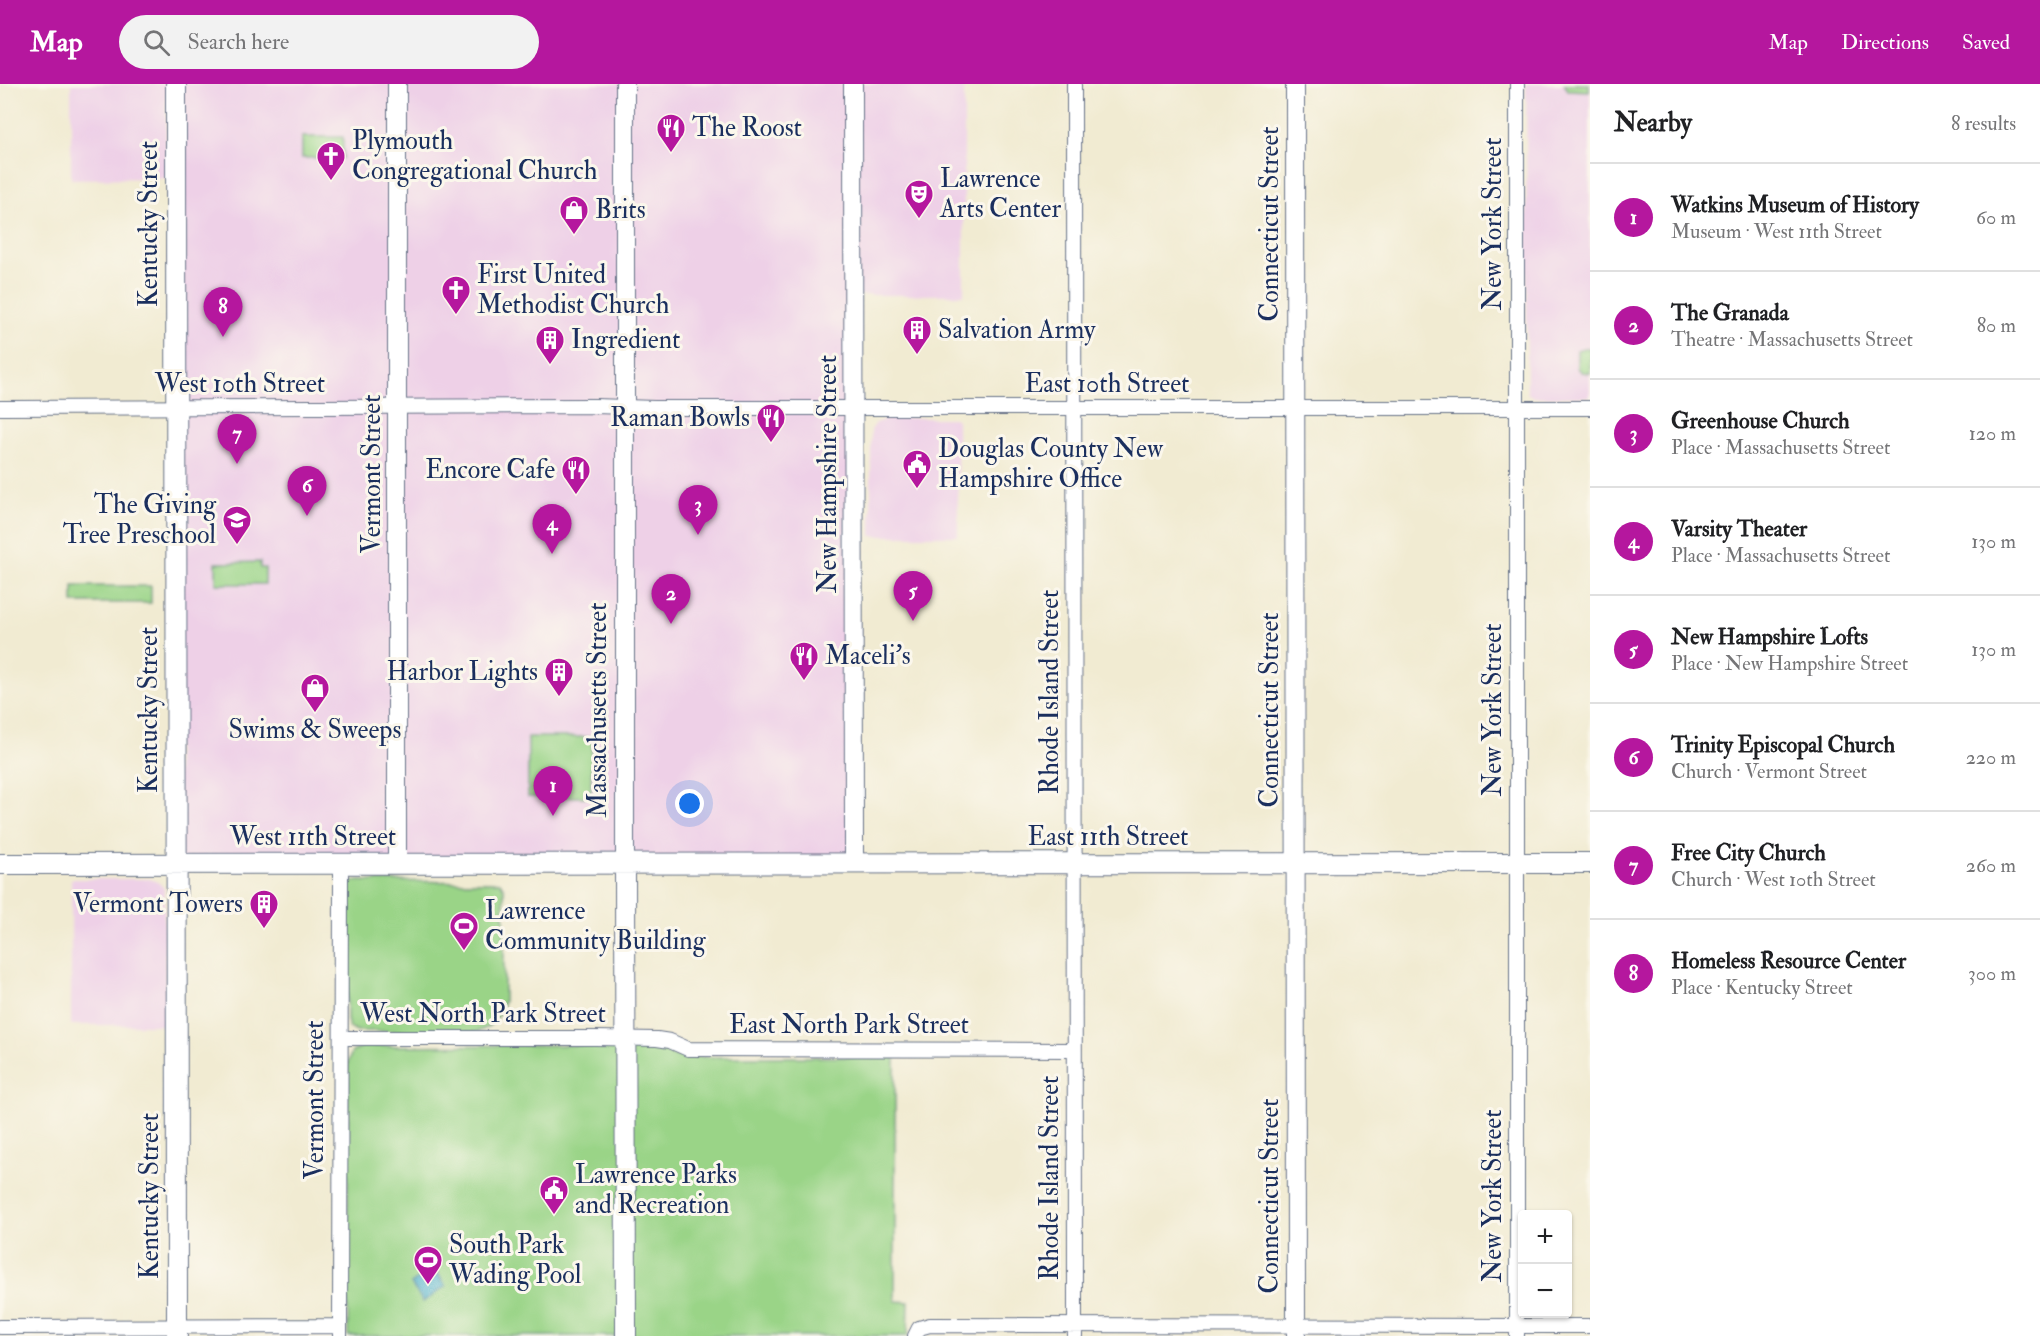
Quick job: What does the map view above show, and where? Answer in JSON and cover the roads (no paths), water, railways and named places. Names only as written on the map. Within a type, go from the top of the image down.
[{"type":"main road","name":"Kentucky Street","points":[[176,84],[177,1331]]},
{"type":"main road","name":"East 11th Street","points":[[626,864],[1590,863]]},
{"type":"main road","name":"West 11th Street","points":[[0,864],[626,864]]},
{"type":"main road","name":"Massachusetts Street","points":[[626,864],[626,1336]]},
{"type":"street","name":"Vermont Street","points":[[397,864],[398,84]]},
{"type":"street","name":"Massachusetts Street","points":[[625,84],[626,864]]},
{"type":"street","name":"New Hampshire Street","points":[[853,84],[854,864]]},
{"type":"street","name":"Rhode Island Street","points":[[1074,84],[1075,1331]]},
{"type":"street","name":"Connecticut Street","points":[[1295,84],[1296,1331]]},
{"type":"street","name":"New York Street","points":[[1517,84],[1517,1331]]},
{"type":"street","name":"West 10th Street","points":[[0,408],[625,407]]},
{"type":"street","name":"East 10th Street","points":[[625,407],[1590,408]]},
{"type":"street","name":"Vermont Street","points":[[340,1331],[341,864]]},
{"type":"street","name":"West North Park Street","points":[[341,1038],[626,1038]]},
{"type":"street","name":"East North Park Street","points":[[626,1038],[670,1041],[688,1049],[1074,1050]]},
{"type":"street","points":[[917,1332],[930,1325],[1075,1331],[1517,1331],[1590,1326]]},
{"type":"street","points":[[0,1327],[177,1331],[340,1331]]},
{"type":"water","name":"South Park Wading Pool","points":[[434,1268],[446,1286],[423,1302],[411,1284]]},
{"type":"place","name":"The Roost","points":[[671,154]]},
{"type":"place","name":"Plymouth Congregational Church","points":[[331,182]]},
{"type":"place","name":"Lawrence Arts Center","points":[[919,220]]},
{"type":"place","name":"Brits","points":[[574,236]]},
{"type":"place","name":"First United Methodist Church","points":[[456,316]]},
{"type":"place","name":"Homeless Resource Center","points":[[223,337]]},
{"type":"place","name":"Salvation Army","points":[[917,356]]},
{"type":"place","name":"Ingredient","points":[[550,366]]},
{"type":"place","name":"Raman Bowls","points":[[771,444]]},
{"type":"place","name":"Free City Church","points":[[237,464]]},
{"type":"place","name":"Douglas County New Hampshire Office","points":[[917,490]]},
{"type":"place","name":"Encore Cafe","points":[[576,496]]},
{"type":"place","name":"Trinity Episcopal Church","points":[[307,516]]},
{"type":"place","name":"Greenhouse Church","points":[[698,535]]},
{"type":"place","name":"The Giving Tree Preschool","points":[[237,546]]},
{"type":"place","name":"Varsity Theater","points":[[552,554]]},
{"type":"place","name":"New Hampshire Lofts","points":[[913,621]]},
{"type":"place","name":"The Granada","points":[[671,624]]},
{"type":"place","name":"Maceli's","points":[[804,682]]},
{"type":"place","name":"Harbor Lights","points":[[559,698]]},
{"type":"place","name":"Swims & Sweeps","points":[[315,714]]},
{"type":"place","name":"Watkins Museum of History","points":[[553,816]]},
{"type":"place","name":"Vermont Towers","points":[[264,930]]},
{"type":"place","name":"Lawrence Community Building","points":[[464,952]]},
{"type":"place","name":"Lawrence Parks and Recreation","points":[[554,1216]]},
{"type":"place","name":"South Park Wading Pool","points":[[428,1286]]}]
